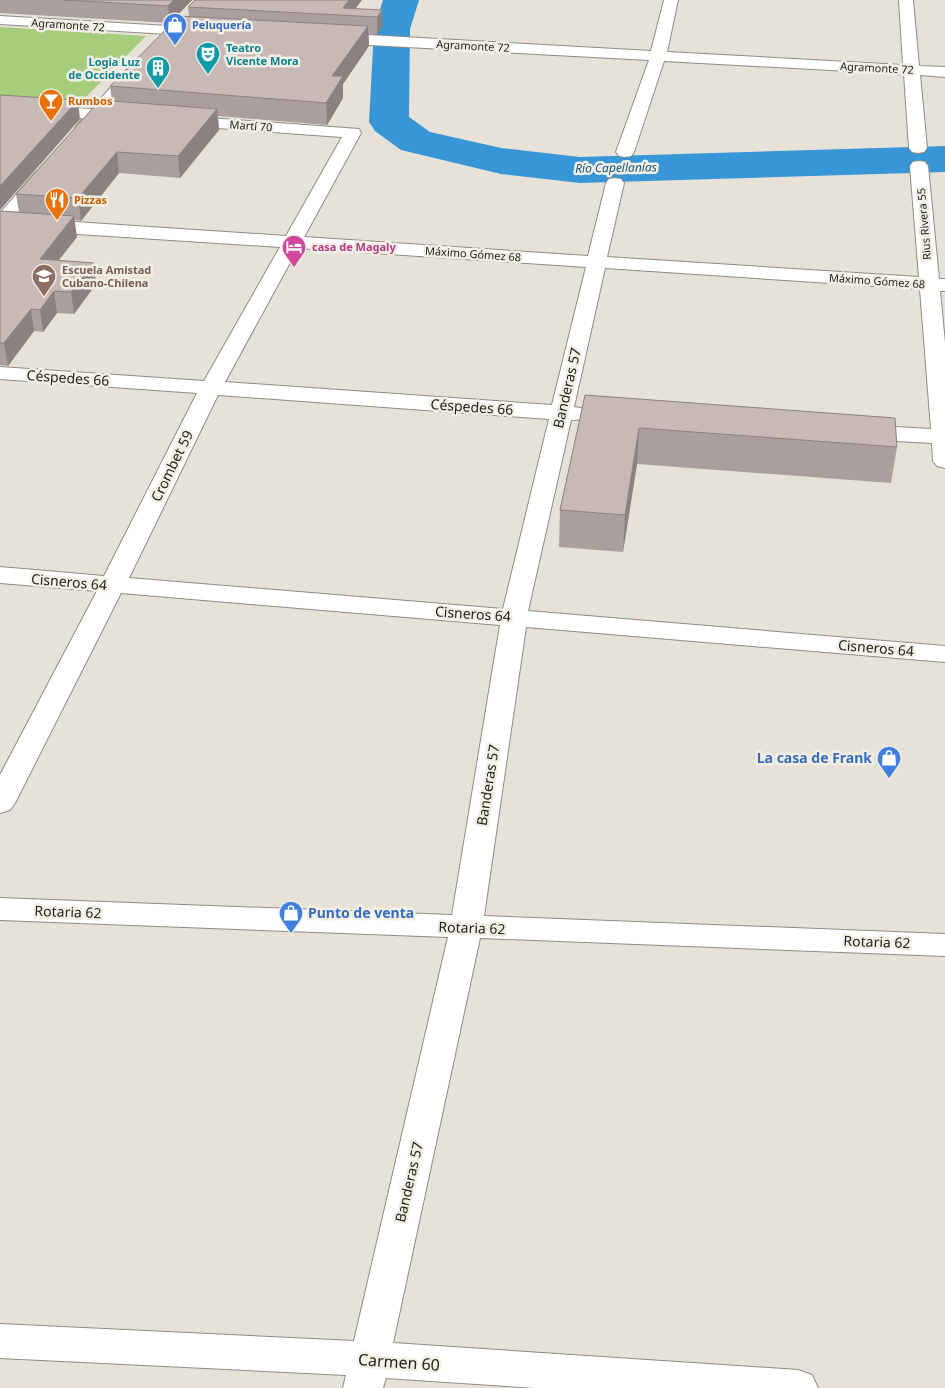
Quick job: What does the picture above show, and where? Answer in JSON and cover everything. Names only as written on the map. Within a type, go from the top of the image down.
[{"type":"street","points":[[625,152],[658,56],[671,0]]},
{"type":"street","name":"Rius Rivera 55","points":[[906,0],[919,157],[937,285],[945,461]]},
{"type":"street","points":[[165,35],[191,12]]},
{"type":"street","name":"Agramonte 72","points":[[0,20],[165,35],[217,33]]},
{"type":"street","name":"Agramonte 72","points":[[314,38],[945,72]]},
{"type":"street","points":[[70,144],[98,115],[146,59]]},
{"type":"street","points":[[0,106],[139,118]]},
{"type":"street","name":"Martí 70","points":[[168,120],[353,133]]},
{"type":"street","name":"Crombet 59","points":[[0,803],[112,586],[210,388],[353,133]]},
{"type":"street","points":[[0,224],[51,166]]},
{"type":"street","name":"Banderas 57","points":[[366,1374],[466,928],[514,617],[615,183]]},
{"type":"street","name":"Máximo Gómez 68","points":[[0,224],[937,285]]},
{"type":"street","name":"Céspedes 66","points":[[0,373],[601,416]]},
{"type":"street","points":[[835,430],[944,437]]},
{"type":"street","name":"Cisneros 64","points":[[0,575],[112,586],[514,617],[945,654]]},
{"type":"street","name":"Rotaria 62","points":[[0,909],[466,928],[945,944]]},
{"type":"street","name":"Carmen 60","points":[[0,1341],[366,1374],[798,1388]]},
{"type":"green space","points":[[0,27],[146,36],[77,106],[0,100]]},
{"type":"building","points":[[64,0],[174,0],[168,6]]},
{"type":"building","points":[[195,0],[349,0],[343,8],[382,10],[377,17],[188,7]]},
{"type":"building","points":[[179,16],[368,26],[332,76],[343,76],[326,103],[110,86]]},
{"type":"building","points":[[0,95],[78,100],[0,186]]},
{"type":"building","points":[[100,100],[217,109],[178,156],[117,152],[78,198],[16,194]]},
{"type":"building","points":[[0,211],[74,216],[40,259],[94,263],[71,292],[54,291],[40,310],[31,309],[4,343],[0,343]]},
{"type":"building","points":[[585,395],[895,418],[897,447],[639,428],[625,515],[560,510]]},
{"type":"waterway","name":"Río Capellanías","points":[[401,0],[392,29],[389,122],[416,141],[501,161],[580,170],[945,159]]},
{"type":"place","name":"Peluquería","points":[[175,46]]},
{"type":"place","name":"Teatro Vicente Mora","points":[[208,75]]},
{"type":"place","name":"Logia Luz de Occidente","points":[[158,89]]},
{"type":"place","name":"Rumbos","points":[[51,122]]},
{"type":"place","name":"Pizzas","points":[[57,221]]},
{"type":"place","name":"casa de Magaly","points":[[294,268]]},
{"type":"place","name":"Escuela Amistad Cubano-Chilena","points":[[44,297]]},
{"type":"place","name":"La casa de Frank","points":[[889,779]]},
{"type":"place","name":"Punto de venta","points":[[291,934]]}]
